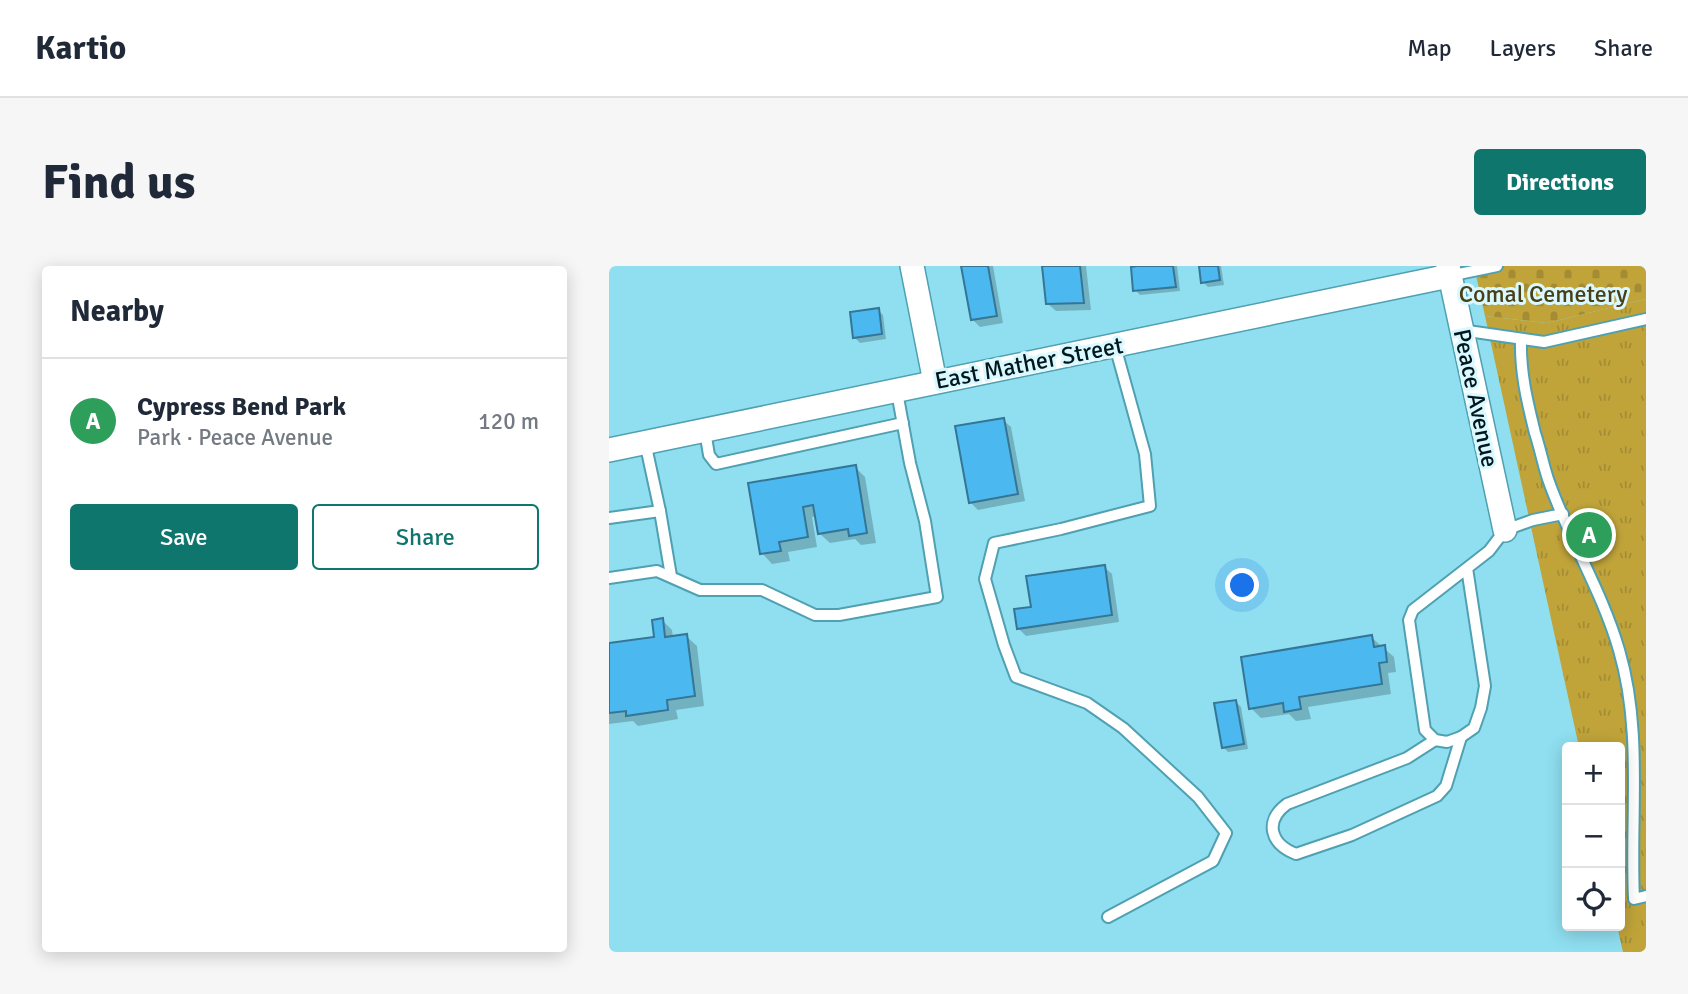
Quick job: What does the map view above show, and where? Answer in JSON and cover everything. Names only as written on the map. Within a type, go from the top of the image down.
[{"type":"street","points":[[912,266],[935,382]]},
{"type":"street","name":"East Mather Street","points":[[609,450],[1115,346],[1448,271]]},
{"type":"street","name":"Peace Avenue","points":[[1448,271],[1505,530]]},
{"type":"lane","points":[[1448,271],[1497,266]]},
{"type":"lane","points":[[1461,331],[1544,342],[1646,319]]},
{"type":"lane","points":[[1521,339],[1524,394],[1549,479],[1600,596],[1619,650],[1629,690],[1635,757],[1632,848],[1634,899],[1646,896]]},
{"type":"lane","points":[[1108,917],[1213,861],[1226,833],[1198,797],[1123,728],[1087,703],[1016,677],[985,579],[994,542],[1061,529],[1150,506],[1145,454],[1115,346]]},
{"type":"lane","points":[[609,578],[657,571],[700,590],[762,590],[815,615],[839,615],[937,597],[925,521],[897,392]]},
{"type":"lane","points":[[705,430],[709,454],[716,464],[903,423]]},
{"type":"lane","points":[[645,442],[671,576]]},
{"type":"lane","points":[[609,518],[660,511]]},
{"type":"lane","points":[[1467,568],[1485,686],[1474,728],[1447,742],[1434,740],[1425,730],[1416,684],[1409,620],[1413,610],[1467,568],[1489,551],[1505,530],[1533,520],[1563,514]]},
{"type":"lane","points":[[1434,740],[1407,758],[1287,804],[1276,813],[1272,823],[1277,840],[1284,849],[1296,854],[1352,835],[1437,796],[1446,786],[1461,737]]},
{"type":"green space","name":"Comal Cemetery","points":[[1474,266],[1646,266],[1646,299],[1547,323],[1485,316]]},
{"type":"green space","points":[[1646,299],[1646,952],[1623,952],[1618,931],[1625,931],[1625,742],[1578,742],[1485,316],[1547,323]]},
{"type":"building","points":[[961,266],[988,266],[997,316],[971,320]]},
{"type":"building","points":[[1042,266],[1080,266],[1084,303],[1046,304]]},
{"type":"building","points":[[1173,266],[1176,287],[1133,291],[1131,267]]},
{"type":"building","points":[[1199,266],[1218,266],[1220,280],[1201,283]]},
{"type":"building","points":[[879,308],[882,334],[853,338],[850,312]]},
{"type":"building","points":[[1004,418],[1018,494],[969,503],[955,426]]},
{"type":"building","points":[[856,465],[867,533],[849,536],[848,529],[818,534],[813,505],[803,507],[808,537],[779,542],[781,551],[760,554],[748,483]]},
{"type":"building","points":[[1105,565],[1112,615],[1017,629],[1014,609],[1031,607],[1026,576]]},
{"type":"building","points":[[663,618],[665,637],[687,634],[695,696],[667,700],[668,710],[626,716],[626,711],[609,713],[609,643],[654,637],[652,620]]},
{"type":"building","points":[[1372,635],[1374,647],[1385,645],[1387,662],[1379,663],[1382,684],[1299,697],[1301,709],[1284,712],[1283,703],[1249,709],[1241,657]]},
{"type":"building","points":[[1236,700],[1244,744],[1222,748],[1214,703]]},
{"type":"place","name":"Cypress Bend Park","points":[[1589,535]]}]
